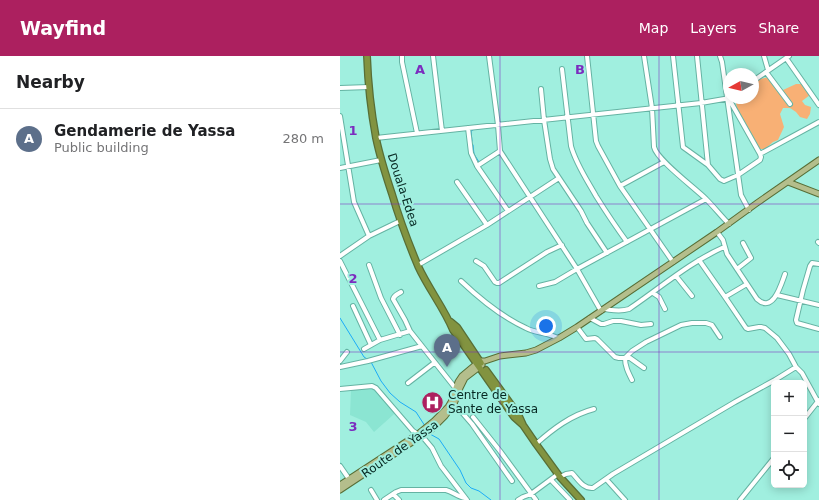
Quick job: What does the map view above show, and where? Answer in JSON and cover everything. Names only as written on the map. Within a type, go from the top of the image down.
[{"type":"highway","name":"Douala-Edea","points":[[367,56],[368,87],[381,160],[400,221],[418,265],[449,320],[457,328],[481,364],[518,414],[523,425],[559,476],[581,500]]},
{"type":"main road","points":[[481,364],[500,356],[526,353],[536,350],[559,338],[718,232],[819,160]]},
{"type":"main road","points":[[788,182],[819,194]]},
{"type":"main road","name":"Route de Yassa","points":[[453,403],[458,382],[462,376],[481,364]]},
{"type":"main road","name":"Route de Yassa","points":[[340,490],[360,474],[420,435],[432,429],[445,416],[465,378],[481,364]]},
{"type":"main road","name":"Route de Yassa","points":[[340,485],[360,474]]},
{"type":"street","points":[[402,56],[417,134]]},
{"type":"street","points":[[433,56],[442,131]]},
{"type":"street","points":[[489,56],[500,151],[562,245],[602,310],[624,311],[629,309],[698,260],[724,247]]},
{"type":"street","points":[[587,56],[596,141],[598,146],[620,186],[673,262]]},
{"type":"street","points":[[644,56],[652,108],[655,150],[664,162],[706,199],[729,224]]},
{"type":"street","points":[[674,56],[683,147],[708,165],[724,181],[738,175],[760,160],[761,157],[731,104]]},
{"type":"street","points":[[697,56],[708,165]]},
{"type":"street","points":[[720,56],[723,68]]},
{"type":"street","points":[[764,56],[767,71],[790,104]]},
{"type":"street","points":[[759,77],[788,57],[819,105]]},
{"type":"street","points":[[562,69],[573,154],[589,184],[627,242]]},
{"type":"street","points":[[340,88],[368,87]]},
{"type":"street","points":[[541,89],[544,120],[553,169],[607,253]]},
{"type":"street","points":[[376,138],[723,100]]},
{"type":"street","points":[[729,104],[741,195],[749,210]]},
{"type":"street","points":[[340,116],[354,202],[369,236]]},
{"type":"street","points":[[760,154],[819,122]]},
{"type":"street","points":[[468,128],[471,153],[477,166],[508,211]]},
{"type":"street","points":[[477,166],[500,151]]},
{"type":"street","points":[[340,168],[381,160]]},
{"type":"street","points":[[620,186],[664,162]]},
{"type":"street","points":[[418,265],[487,225],[559,178]]},
{"type":"street","points":[[457,182],[487,225]]},
{"type":"street","points":[[539,286],[555,282],[706,199]]},
{"type":"street","points":[[340,256],[369,236],[400,221]]},
{"type":"street","points":[[718,232],[723,240],[727,254],[736,269],[761,303],[766,304],[777,295],[785,274]]},
{"type":"street","points":[[736,269],[751,258],[743,243]]},
{"type":"street","points":[[476,261],[484,266],[496,282],[499,283],[547,252],[562,245]]},
{"type":"street","points":[[698,260],[746,328],[764,328],[785,348],[819,402],[807,416]]},
{"type":"street","points":[[340,261],[380,340]]},
{"type":"street","points":[[819,264],[810,264],[796,320],[797,323],[819,329]]},
{"type":"street","points":[[369,265],[381,298],[400,335]]},
{"type":"street","points":[[676,276],[692,296]]},
{"type":"street","points":[[461,281],[495,310],[524,327],[559,338]]},
{"type":"street","points":[[725,297],[747,284]]},
{"type":"street","points":[[401,292],[395,295],[393,299],[410,331],[434,363],[456,388]]},
{"type":"street","points":[[653,293],[659,297],[665,309]]},
{"type":"street","points":[[777,295],[819,305]]},
{"type":"street","points":[[353,306],[370,345]]},
{"type":"street","points":[[590,318],[601,324],[613,321],[641,325],[651,324]]},
{"type":"street","points":[[632,380],[625,364],[625,358],[632,351],[646,342],[681,325],[692,323],[706,323],[712,325],[720,337]]},
{"type":"street","points":[[577,327],[586,339],[598,339],[619,358],[633,359],[644,368]]},
{"type":"street","points":[[364,348],[380,340],[410,331]]},
{"type":"street","points":[[340,367],[422,346]]},
{"type":"street","points":[[340,361],[347,352]]},
{"type":"street","points":[[408,383],[434,363]]},
{"type":"street","points":[[519,500],[531,494],[551,480],[559,476],[572,473],[584,486],[593,488],[796,367]]},
{"type":"street","points":[[340,389],[375,387],[413,431],[420,435],[432,448],[441,466],[466,499]]},
{"type":"street","points":[[453,403],[472,424],[512,481]]},
{"type":"street","points":[[536,444],[552,430],[583,412],[594,409]]},
{"type":"street","points":[[473,417],[536,500]]},
{"type":"street","points":[[740,500],[771,462]]},
{"type":"street","points":[[340,466],[349,479]]},
{"type":"street","points":[[606,479],[625,500]]},
{"type":"street","points":[[551,480],[570,500]]},
{"type":"street","points":[[371,490],[377,500]]},
{"type":"street","points":[[384,500],[401,490],[446,490],[466,499]]},
{"type":"street","points":[[393,494],[399,500]]},
{"type":"shaded area","points":[[768,77],[777,87],[783,90],[796,84],[802,84],[810,95],[802,101],[805,105],[811,107],[810,114],[807,119],[800,117],[790,108],[783,108],[780,114],[784,127],[778,140],[773,142],[765,149],[760,149],[754,143],[738,113],[736,104],[759,104],[759,79]]},
{"type":"shaded area","points":[[373,387],[395,413],[374,432],[366,422],[350,415],[351,390]]},
{"type":"waterway","points":[[472,141],[471,131],[473,130]]},
{"type":"waterway","points":[[473,145],[474,154],[479,162]]},
{"type":"waterway","points":[[340,318],[364,357],[367,359]]},
{"type":"waterway","points":[[371,362],[381,381],[390,393],[400,402],[416,412],[425,426]]},
{"type":"waterway","points":[[430,434],[439,439],[460,470],[466,483],[471,488],[479,491],[491,500]]},
{"type":"place","name":"Gendamerie de Yassa","points":[[447,367]]},
{"type":"place","name":"Centre de Sante de Yassa","points":[[433,402]]}]
